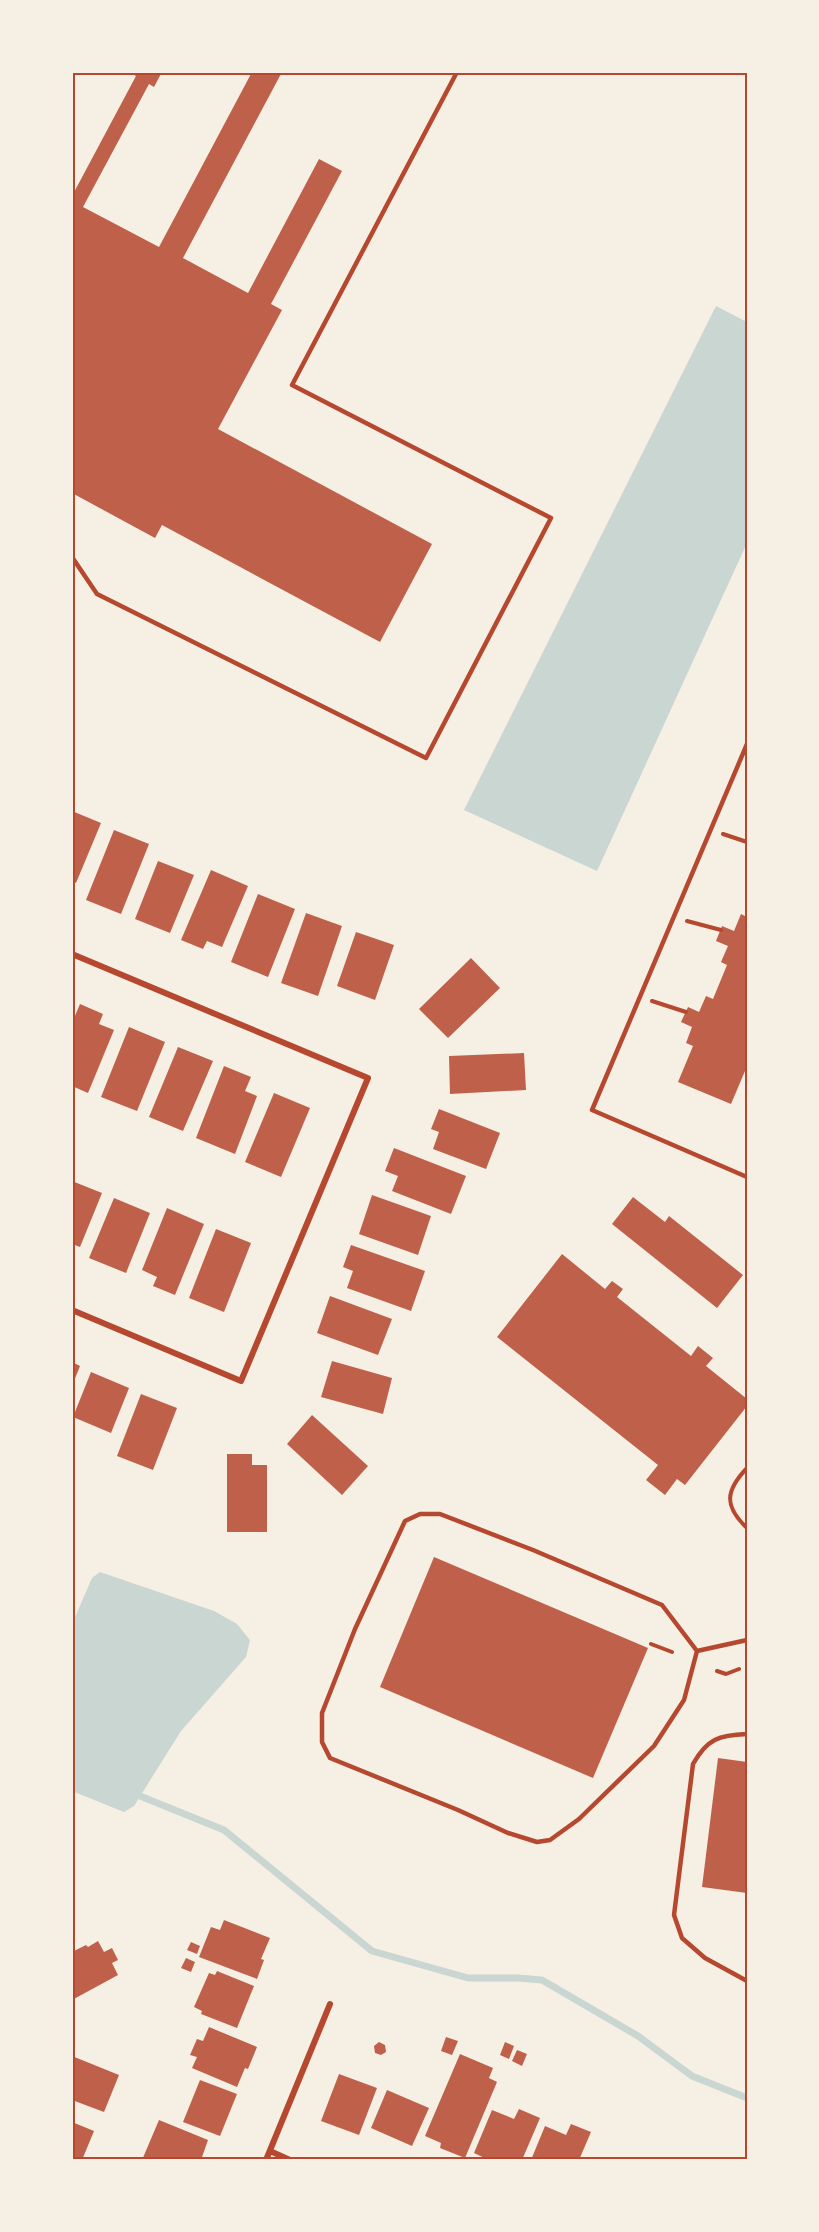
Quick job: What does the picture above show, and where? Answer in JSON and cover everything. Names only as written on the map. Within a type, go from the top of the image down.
[{"type":"street","points":[[72,954],[368,1078],[241,1381],[72,1310]]},
{"type":"street","points":[[266,2160],[330,2004]]},
{"type":"street","points":[[270,2151],[290,2160]]},
{"type":"lane","points":[[72,557],[98,594],[426,758],[551,518],[292,385],[457,72]]},
{"type":"lane","points":[[747,744],[592,1110],[747,1177]]},
{"type":"lane","points":[[420,1514],[440,1514],[662,1605],[697,1651],[684,1700],[654,1746],[579,1819],[550,1840],[537,1842],[508,1833],[330,1758],[322,1742],[322,1713],[355,1629],[405,1521],[420,1514]]},
{"type":"lane","points":[[697,1651],[747,1640]]},
{"type":"lane","points":[[747,1734],[721,1736],[702,1748],[693,1764],[674,1915],[682,1938],[697,1952],[747,1981]]},
{"type":"path","points":[[711,829],[747,842]]},
{"type":"path","points":[[674,917],[721,930]]},
{"type":"path","points":[[640,997],[686,1012]]},
{"type":"path","points":[[747,1468],[737,1479],[729,1500],[731,1509],[747,1528]]},
{"type":"path","points":[[651,1644],[672,1652]]},
{"type":"path","points":[[717,1671],[726,1674],[739,1669]]},
{"type":"shaded area","points":[[716,306],[747,322],[747,543],[597,871],[464,810]]},
{"type":"shaded area","points":[[100,1572],[214,1611],[237,1624],[250,1640],[246,1657],[181,1731],[134,1806],[124,1812],[72,1791],[72,1624],[92,1578]]},
{"type":"building","points":[[129,72],[162,72],[154,87],[149,84],[83,207],[159,247],[252,72],[282,72],[183,258],[248,293],[319,159],[342,171],[271,304],[282,310],[218,429],[432,544],[380,642],[162,525],[155,538],[72,493],[72,196],[136,76]]},
{"type":"building","points":[[72,811],[101,823],[76,883],[72,881]]},
{"type":"building","points":[[114,830],[149,844],[121,914],[86,900]]},
{"type":"building","points":[[158,861],[194,875],[170,933],[135,919]]},
{"type":"building","points":[[211,870],[248,886],[222,947],[207,941],[203,949],[181,940]]},
{"type":"building","points":[[258,894],[295,909],[268,977],[231,962]]},
{"type":"building","points":[[306,913],[342,926],[318,996],[281,983]]},
{"type":"building","points":[[741,914],[747,917],[747,1072],[745,1071],[731,1104],[678,1082],[693,1046],[686,1043],[692,1027],[681,1022],[688,1007],[699,1012],[706,996],[713,999],[727,965],[721,962],[728,946],[716,941],[722,926],[734,931]]},
{"type":"building","points":[[356,932],[394,945],[375,1000],[337,986]]},
{"type":"building","points":[[471,958],[500,988],[448,1038],[419,1009]]},
{"type":"building","points":[[80,1004],[103,1014],[99,1024],[114,1030],[88,1093],[72,1086],[72,1023]]},
{"type":"building","points":[[129,1027],[165,1042],[137,1111],[101,1097]]},
{"type":"building","points":[[178,1047],[213,1061],[183,1131],[149,1117]]},
{"type":"building","points":[[524,1053],[526,1090],[450,1094],[449,1056]]},
{"type":"building","points":[[224,1066],[251,1077],[245,1091],[257,1096],[235,1154],[196,1138]]},
{"type":"building","points":[[274,1093],[310,1108],[281,1177],[245,1162]]},
{"type":"building","points":[[439,1109],[500,1133],[486,1169],[433,1149],[439,1132],[431,1129]]},
{"type":"building","points":[[394,1148],[466,1176],[451,1214],[392,1191],[398,1176],[385,1171]]},
{"type":"building","points":[[72,1181],[102,1193],[80,1247],[72,1244]]},
{"type":"building","points":[[372,1195],[431,1216],[418,1255],[359,1234]]},
{"type":"building","points":[[633,1197],[665,1222],[669,1216],[743,1275],[717,1308],[612,1224]]},
{"type":"building","points":[[114,1198],[150,1213],[126,1273],[89,1258]]},
{"type":"building","points":[[167,1208],[204,1224],[175,1295],[153,1286],[157,1277],[142,1270]]},
{"type":"building","points":[[216,1229],[251,1243],[224,1312],[189,1298]]},
{"type":"building","points":[[351,1245],[425,1271],[411,1311],[347,1288],[353,1271],[343,1267]]},
{"type":"building","points":[[562,1254],[605,1289],[612,1281],[623,1289],[617,1297],[691,1356],[698,1346],[713,1358],[706,1366],[747,1399],[747,1406],[685,1485],[677,1479],[665,1495],[646,1480],[658,1465],[497,1337]]},
{"type":"building","points":[[330,1296],[392,1319],[378,1355],[317,1333]]},
{"type":"building","points":[[332,1361],[392,1378],[383,1414],[321,1397]]},
{"type":"building","points":[[72,1362],[80,1366],[72,1386]]},
{"type":"building","points":[[91,1372],[129,1388],[111,1433],[73,1417]]},
{"type":"building","points":[[141,1394],[177,1408],[153,1470],[117,1456]]},
{"type":"building","points":[[312,1415],[368,1466],[342,1495],[287,1444]]},
{"type":"building","points":[[227,1454],[252,1454],[252,1465],[267,1465],[267,1532],[227,1532]]},
{"type":"building","points":[[434,1557],[648,1648],[593,1778],[380,1687]]},
{"type":"building","points":[[718,1758],[747,1762],[747,1893],[702,1887]]},
{"type":"building","points":[[224,1920],[270,1938],[261,1959],[264,1960],[257,1979],[199,1957],[211,1927],[220,1930]]},
{"type":"building","points":[[98,1941],[104,1952],[112,1948],[118,1960],[112,1963],[118,1975],[72,2000],[72,1952]]},
{"type":"building","points":[[191,1942],[200,1946],[197,1954],[187,1950]]},
{"type":"building","points":[[186,1958],[195,1962],[191,1972],[181,1968]]},
{"type":"building","points":[[217,1971],[254,1986],[237,2028],[201,2014],[202,2011],[194,2007],[209,1973],[215,1975]]},
{"type":"building","points":[[209,2027],[257,2047],[237,2087],[192,2068],[197,2057],[190,2055],[197,2039],[203,2041]]},
{"type":"building","points":[[446,2037],[458,2041],[452,2055],[441,2051]]},
{"type":"building","points":[[379,2042],[385,2045],[386,2052],[381,2055],[375,2053],[374,2046]]},
{"type":"building","points":[[505,2042],[514,2046],[509,2059],[500,2055]]},
{"type":"building","points":[[517,2050],[527,2054],[522,2066],[512,2061]]},
{"type":"building","points":[[460,2054],[493,2068],[489,2078],[497,2082],[465,2158],[440,2148],[441,2143],[425,2136]]},
{"type":"building","points":[[72,2056],[119,2075],[104,2112],[72,2100]]},
{"type":"building","points":[[339,2074],[377,2088],[359,2135],[321,2121]]},
{"type":"building","points":[[200,2080],[237,2094],[220,2136],[183,2122]]},
{"type":"building","points":[[387,2090],[429,2108],[412,2146],[371,2128]]},
{"type":"building","points":[[519,2109],[540,2118],[522,2160],[489,2160],[474,2153],[492,2110],[514,2119]]},
{"type":"building","points":[[159,2120],[208,2140],[201,2160],[142,2160]]},
{"type":"building","points":[[72,2122],[94,2131],[82,2160],[72,2160]]},
{"type":"building","points":[[571,2124],[591,2132],[579,2160],[531,2160],[545,2126],[566,2135]]},
{"type":"waterway","points":[[140,1796],[224,1830],[372,1951],[468,1978],[542,1980],[638,2036],[692,2076],[747,2098]]}]
